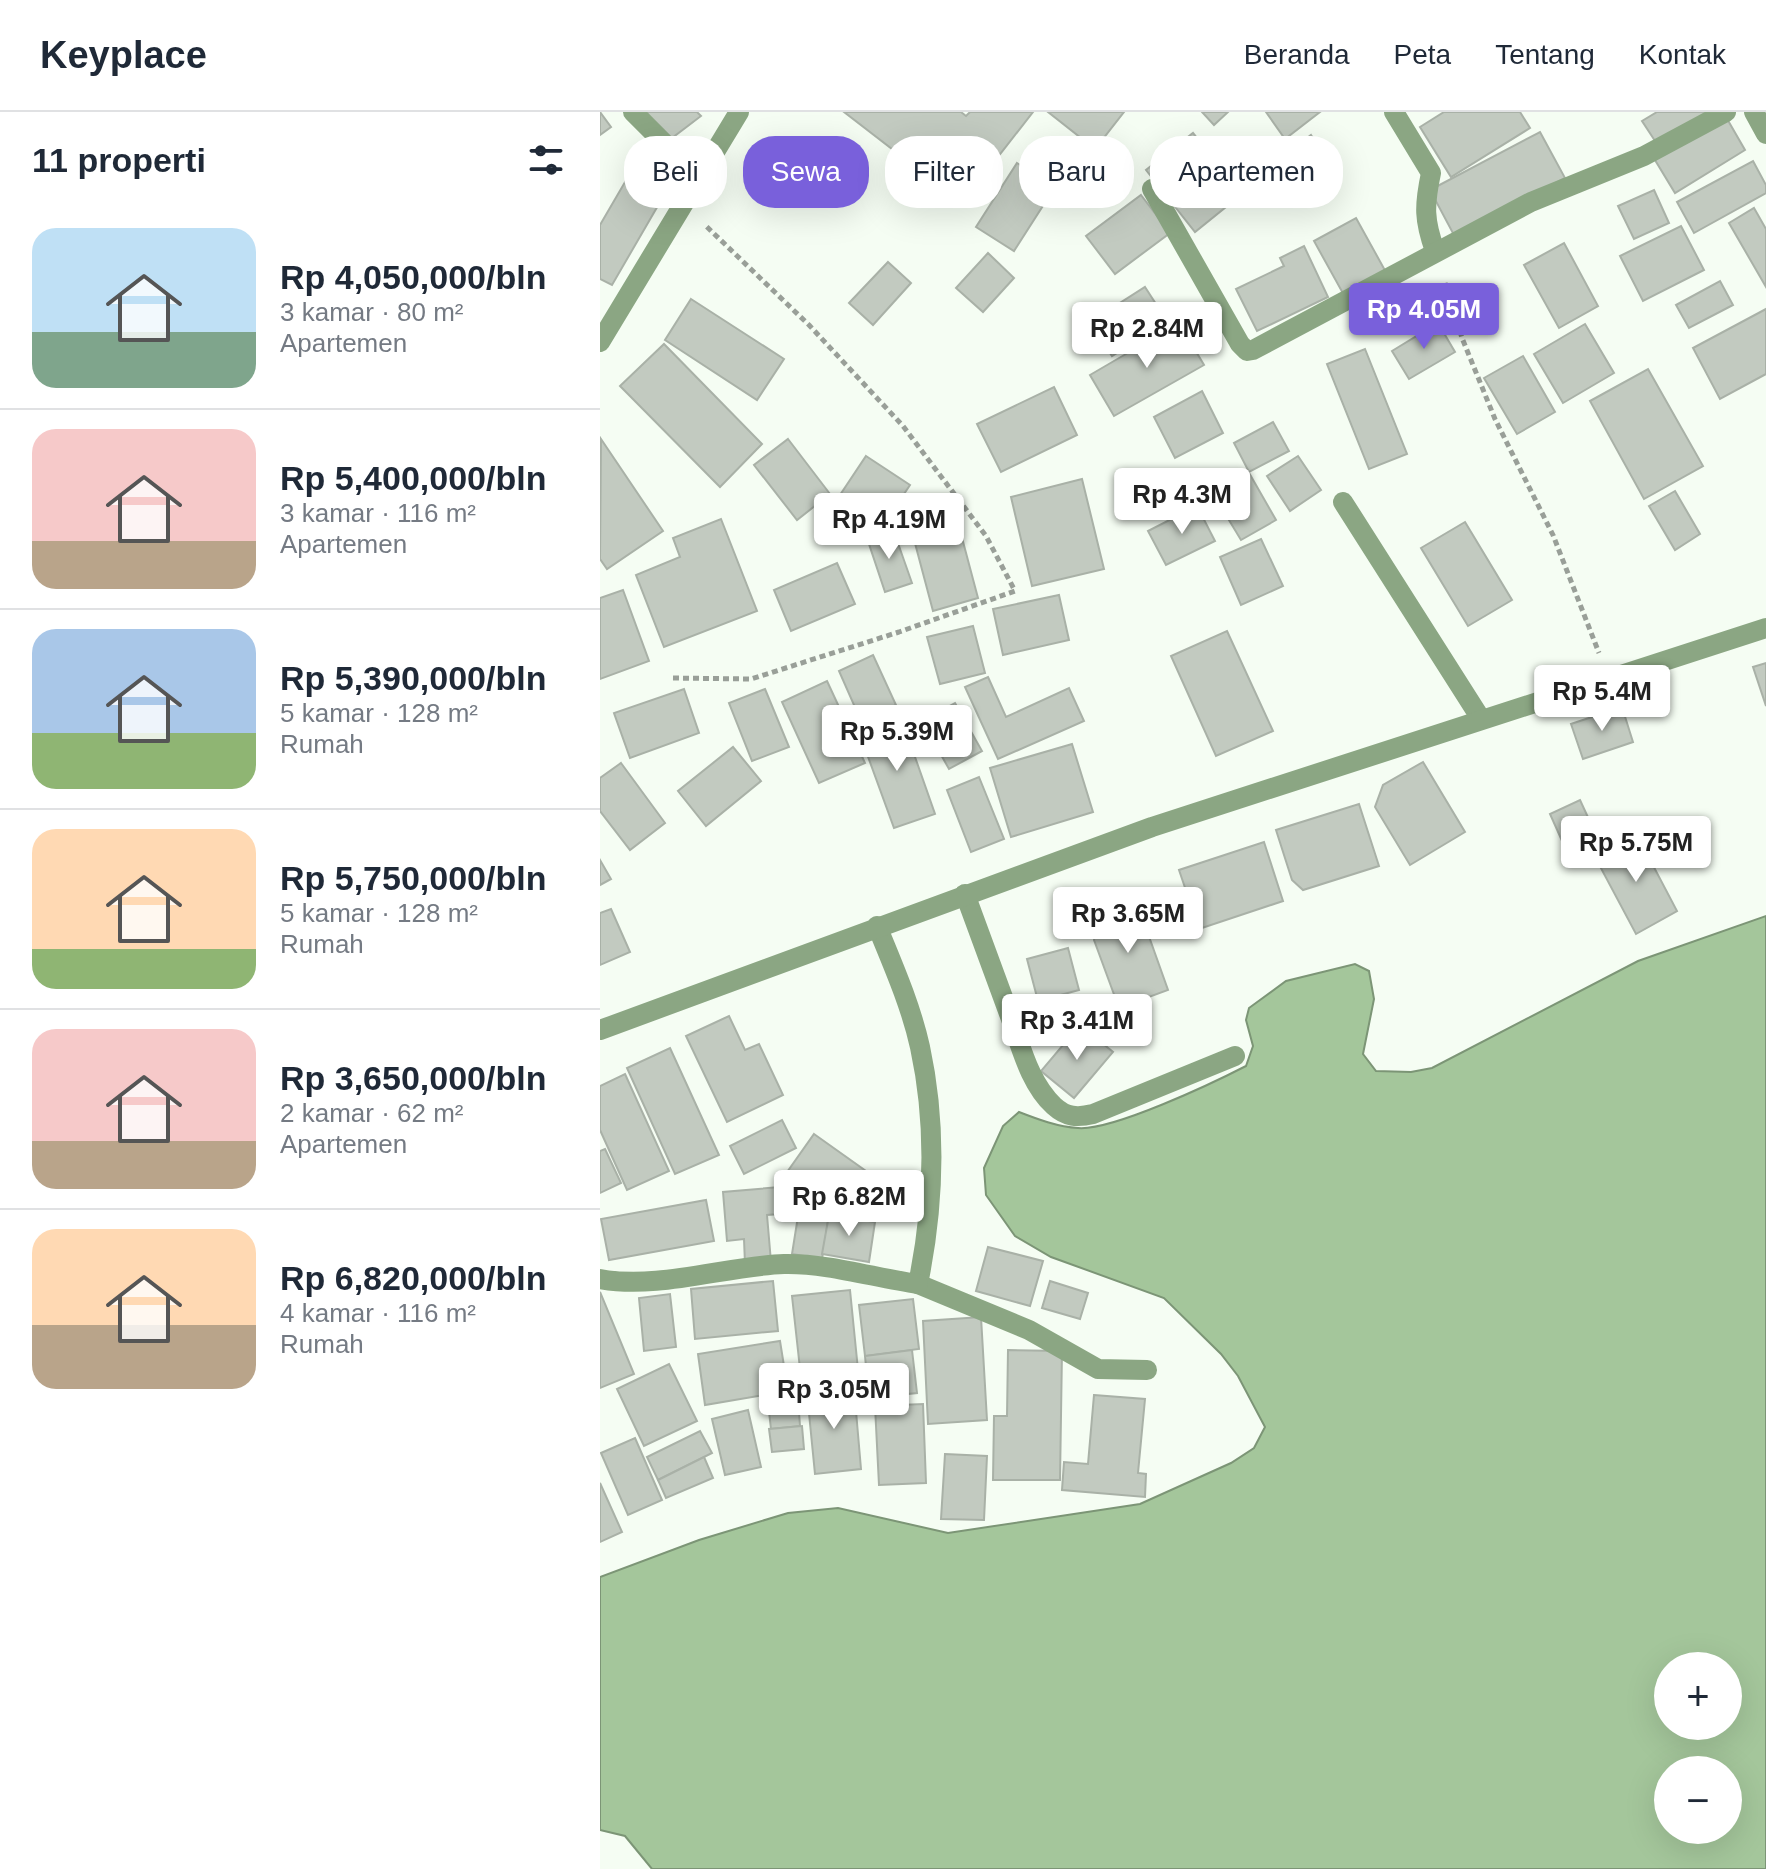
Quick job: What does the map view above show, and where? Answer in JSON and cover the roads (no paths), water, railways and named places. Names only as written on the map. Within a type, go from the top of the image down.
[{"type":"street","points":[[633,112],[657,136]]},
{"type":"street","points":[[724,136],[739,112]]},
{"type":"street","points":[[1394,112],[1431,173],[1424,201],[1435,251]]},
{"type":"street","points":[[1163,208],[1240,344],[1247,351],[1322,315],[1435,251],[1531,202],[1644,156],[1726,112]]},
{"type":"street","points":[[1754,112],[1766,134]]},
{"type":"street","points":[[600,342],[679,208]]},
{"type":"street","points":[[1343,502],[1481,719]]},
{"type":"street","points":[[600,1030],[1166,822],[1766,628]]},
{"type":"street","points":[[965,894],[1025,1059],[1039,1087],[1062,1112],[1077,1118],[1093,1114],[1235,1056]]},
{"type":"street","points":[[877,926],[920,1046],[931,1117],[932,1194],[928,1238],[918,1284]]},
{"type":"street","points":[[600,1279],[615,1282],[694,1276],[784,1264],[817,1267],[918,1284],[1029,1330],[1098,1369],[1147,1370]]}]
